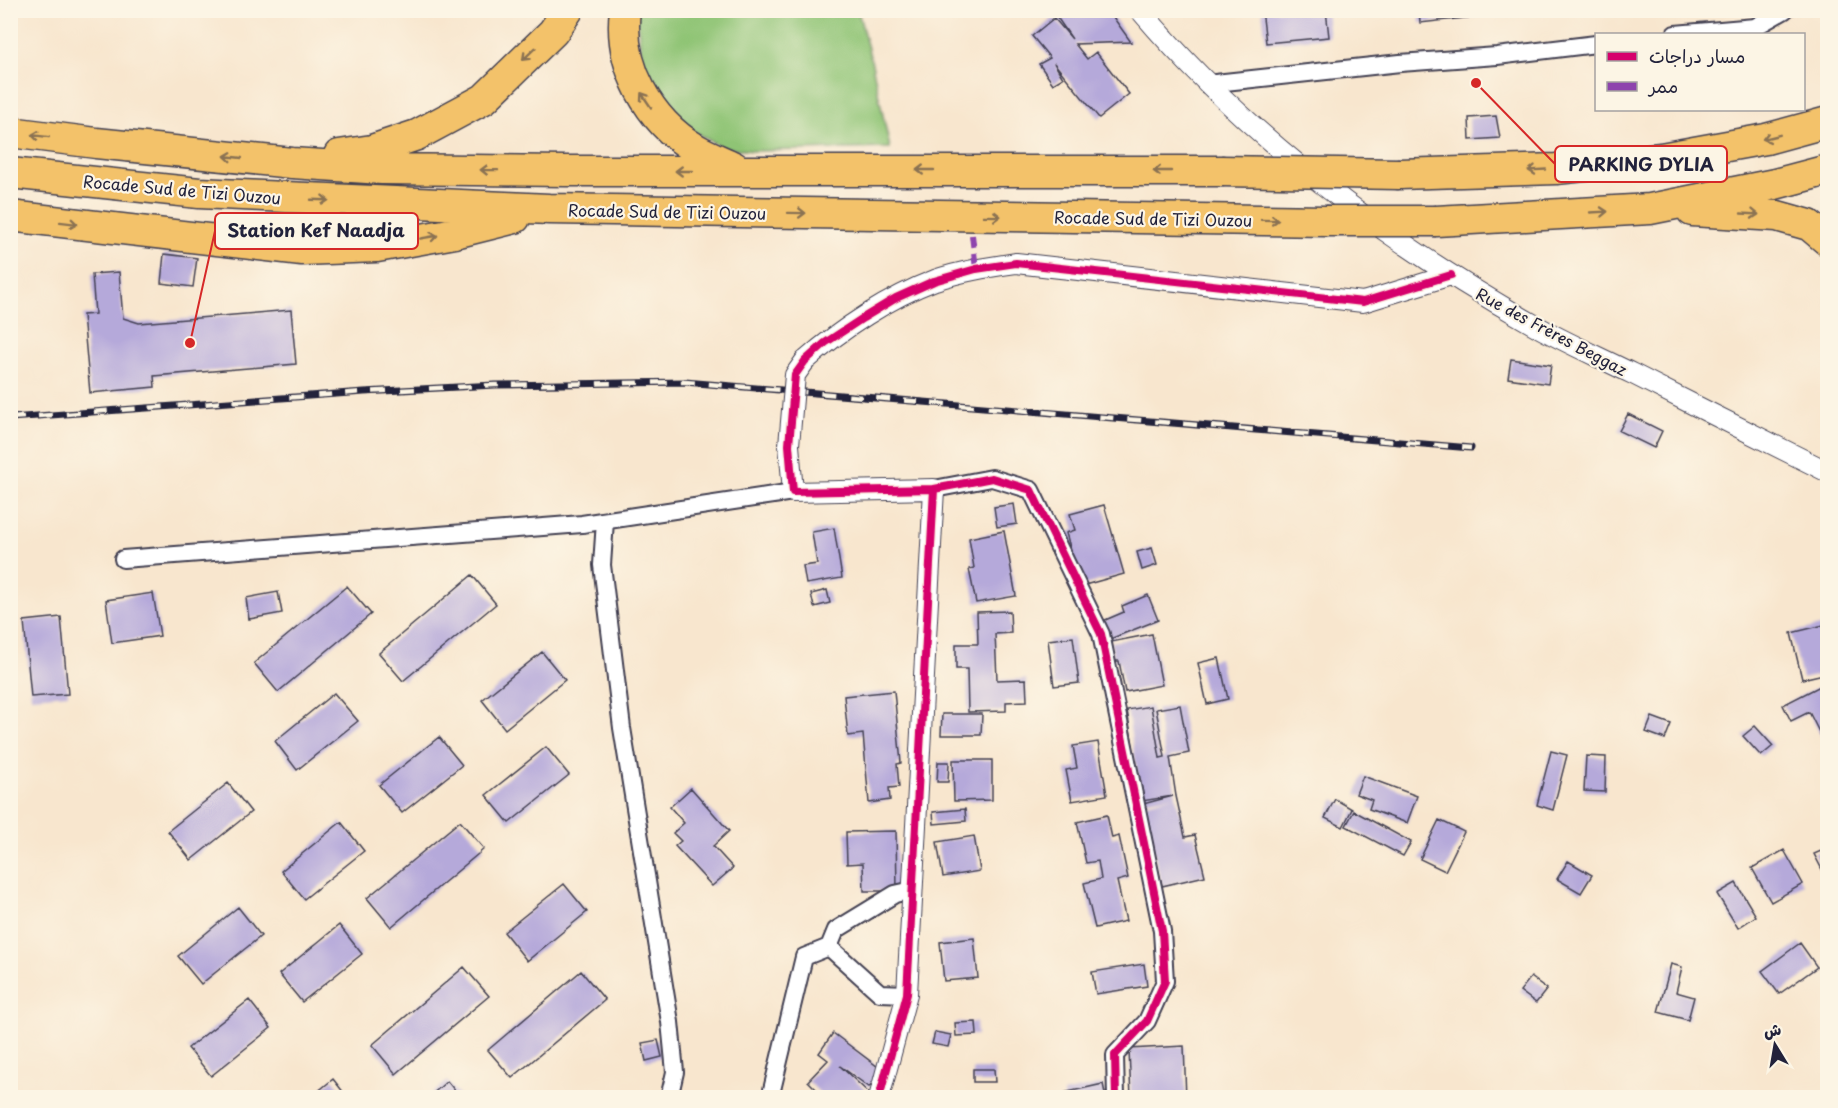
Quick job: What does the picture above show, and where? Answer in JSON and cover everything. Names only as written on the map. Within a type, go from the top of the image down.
[{"type":"highway","points":[[292,163],[372,150],[417,135],[484,99],[553,32],[568,10]]},
{"type":"highway","points":[[625,10],[627,52],[637,87],[654,113],[696,149],[742,171]]},
{"type":"highway","points":[[10,132],[292,163],[382,169],[1221,171],[1399,174],[1556,169],[1661,158],[1766,139],[1827,122]]},
{"type":"highway","points":[[1650,209],[1775,184],[1827,170]]},
{"type":"highway","name":"Rocade Sud de Tizi Ouzou","points":[[10,172],[199,193],[302,200],[549,209],[1436,222],[1650,209]]},
{"type":"highway","points":[[10,216],[302,250],[377,247],[455,233],[549,209]]},
{"type":"highway","points":[[1650,209],[1777,216],[1809,225],[1827,241]]},
{"type":"street","name":"Rue des Frères Beggaz","points":[[1140,10],[1206,84],[1258,132],[1342,200],[1416,254],[1532,324],[1827,472]]},
{"type":"street","points":[[1686,33],[1755,27],[1785,10]]},
{"type":"street","points":[[1206,84],[1400,63],[1497,56],[1595,44]]},
{"type":"street","points":[[793,492],[789,445],[795,375],[805,360],[825,343],[863,318],[896,298],[934,281],[976,269],[1016,263],[1363,302],[1451,274]]},
{"type":"street","points":[[123,559],[582,524],[793,492],[934,489],[992,477],[1031,490],[1101,634],[1162,931],[1165,981],[1147,1021],[1115,1055],[1116,1098]]},
{"type":"street","points":[[879,1098],[907,994],[934,489]]},
{"type":"street","points":[[605,521],[602,565],[622,728],[670,1022],[675,1072],[669,1098]]},
{"type":"street","points":[[770,1098],[804,957],[829,947],[836,930],[895,894],[913,890]]},
{"type":"street","points":[[829,947],[880,993],[907,994]]},
{"type":"green space","points":[[636,11],[858,11],[890,148],[753,151],[721,147],[684,126],[644,77]]},
{"type":"building","points":[[1052,10],[1108,10],[1131,42],[1075,44],[1087,59],[1096,52],[1129,94],[1099,118],[1054,63],[1063,78],[1053,84],[1039,64],[1050,58],[1032,36],[1054,18],[1072,39]]},
{"type":"building","points":[[1262,10],[1326,10],[1329,37],[1266,43]]},
{"type":"building","points":[[1419,10],[1491,10],[1492,15],[1420,23]]},
{"type":"building","points":[[1496,116],[1500,138],[1470,140],[1469,118]]},
{"type":"building","points":[[164,254],[197,258],[193,287],[161,283]]},
{"type":"building","points":[[119,272],[123,318],[139,323],[291,310],[296,364],[154,376],[155,387],[90,393],[83,315],[95,314],[92,274]]},
{"type":"building","points":[[1511,359],[1551,365],[1548,384],[1508,378]]},
{"type":"building","points":[[1628,414],[1662,431],[1654,448],[1619,431]]},
{"type":"building","points":[[1014,504],[1017,524],[997,527],[994,507]]},
{"type":"building","points":[[1104,505],[1124,574],[1081,586],[1066,533],[1075,530],[1070,514]]},
{"type":"building","points":[[834,528],[842,578],[806,584],[803,566],[817,564],[812,532]]},
{"type":"building","points":[[1004,531],[1016,596],[976,603],[969,569],[974,568],[969,538]]},
{"type":"building","points":[[1152,548],[1157,565],[1142,570],[1137,552]]},
{"type":"building","points":[[472,575],[496,604],[403,681],[379,653]]},
{"type":"building","points":[[347,586],[371,614],[278,692],[254,663]]},
{"type":"building","points":[[827,590],[830,603],[814,607],[811,594]]},
{"type":"building","points":[[278,592],[282,613],[249,619],[246,598]]},
{"type":"building","points":[[153,593],[160,636],[112,643],[106,600]]},
{"type":"building","points":[[1148,595],[1158,620],[1110,639],[1103,621],[1124,612],[1122,606]]},
{"type":"building","points":[[1010,611],[1011,633],[995,634],[997,680],[1026,679],[1027,701],[1006,702],[1006,711],[968,712],[967,669],[956,669],[956,644],[978,644],[977,612]]},
{"type":"building","points":[[61,617],[68,694],[31,697],[24,621]]},
{"type":"building","points":[[1828,624],[1828,673],[1802,679],[1791,633]]},
{"type":"building","points":[[1152,634],[1162,685],[1125,692],[1119,661],[1114,661],[1111,642]]},
{"type":"building","points":[[1073,637],[1079,683],[1054,686],[1048,640]]},
{"type":"building","points":[[542,652],[565,680],[505,729],[482,700]]},
{"type":"building","points":[[1219,658],[1228,699],[1207,704],[1198,663]]},
{"type":"building","points":[[1828,682],[1828,742],[1825,744],[1809,712],[1791,721],[1783,705]]},
{"type":"building","points":[[894,691],[901,763],[897,764],[899,787],[889,788],[890,800],[869,803],[863,734],[848,736],[844,696]]},
{"type":"building","points":[[334,693],[358,721],[297,770],[275,741]]},
{"type":"building","points":[[1180,705],[1189,753],[1170,757],[1185,837],[1195,835],[1205,876],[1162,886],[1143,804],[1173,796],[1142,801],[1127,710],[1151,706],[1160,758],[1165,757],[1156,709]]},
{"type":"building","points":[[942,714],[982,714],[981,735],[941,735]]},
{"type":"building","points":[[1652,717],[1671,724],[1665,739],[1646,732]]},
{"type":"building","points":[[1755,726],[1773,746],[1761,756],[1743,736]]},
{"type":"building","points":[[439,737],[462,765],[402,813],[379,785]]},
{"type":"building","points":[[1098,742],[1107,795],[1072,801],[1066,770],[1077,768],[1073,746]]},
{"type":"building","points":[[546,747],[569,775],[509,823],[486,795]]},
{"type":"building","points":[[1551,751],[1567,755],[1553,810],[1537,805]]},
{"type":"building","points":[[1586,756],[1606,757],[1605,792],[1584,791]]},
{"type":"building","points":[[953,760],[992,760],[992,800],[954,801]]},
{"type":"building","points":[[938,762],[949,762],[948,782],[937,782]]},
{"type":"building","points":[[1363,776],[1417,796],[1407,823],[1369,809],[1372,800],[1356,794]]},
{"type":"building","points":[[228,783],[251,812],[191,860],[168,831]]},
{"type":"building","points":[[691,788],[729,831],[713,846],[733,868],[712,886],[675,846],[681,841],[673,833],[684,823],[670,807]]},
{"type":"building","points":[[1335,799],[1352,809],[1343,827],[1325,818]]},
{"type":"building","points":[[965,809],[966,821],[934,824],[933,812]]},
{"type":"building","points":[[1354,811],[1411,842],[1403,856],[1346,826]]},
{"type":"building","points":[[1107,815],[1112,838],[1119,836],[1128,878],[1117,881],[1126,921],[1095,928],[1084,883],[1101,879],[1098,861],[1086,863],[1077,822]]},
{"type":"building","points":[[1439,820],[1464,832],[1445,871],[1420,859]]},
{"type":"building","points":[[460,821],[484,849],[391,927],[367,898]]},
{"type":"building","points":[[341,822],[364,851],[304,899],[281,871]]},
{"type":"building","points":[[896,831],[897,891],[864,891],[863,863],[847,864],[846,832]]},
{"type":"building","points":[[974,836],[980,871],[943,877],[937,842]]},
{"type":"building","points":[[1828,848],[1828,881],[1814,854]]},
{"type":"building","points":[[1784,850],[1803,884],[1771,902],[1752,868]]},
{"type":"building","points":[[1568,861],[1592,875],[1581,893],[1557,879]]},
{"type":"building","points":[[1736,883],[1756,916],[1738,928],[1717,894]]},
{"type":"building","points":[[564,884],[587,912],[527,961],[504,932]]},
{"type":"building","points":[[238,907],[261,936],[201,984],[178,956]]},
{"type":"building","points":[[339,925],[362,954],[302,1002],[279,974]]},
{"type":"building","points":[[974,938],[978,978],[944,981],[940,942]]},
{"type":"building","points":[[1800,943],[1817,967],[1779,994],[1762,971]]},
{"type":"building","points":[[1144,964],[1147,986],[1096,994],[1092,972]]},
{"type":"building","points":[[1671,964],[1682,967],[1676,992],[1694,997],[1688,1020],[1658,1012]]},
{"type":"building","points":[[464,967],[489,996],[396,1074],[372,1045]]},
{"type":"building","points":[[581,971],[605,1000],[512,1078],[488,1050]]},
{"type":"building","points":[[1531,977],[1547,989],[1536,1003],[1520,991]]},
{"type":"building","points":[[249,1000],[271,1028],[211,1076],[188,1048]]},
{"type":"building","points":[[976,1022],[977,1035],[956,1036],[955,1023]]},
{"type":"building","points":[[935,1032],[951,1035],[948,1047],[932,1044]]},
{"type":"building","points":[[833,1033],[882,1070],[869,1087],[840,1066],[871,1095],[868,1098],[825,1098],[808,1081],[828,1060],[819,1053]]},
{"type":"building","points":[[658,1040],[662,1057],[646,1061],[642,1043]]},
{"type":"building","points":[[1184,1046],[1186,1098],[1131,1098],[1129,1049]]},
{"type":"building","points":[[973,1069],[994,1069],[995,1082],[973,1082]]},
{"type":"building","points":[[333,1079],[348,1098],[310,1098]]},
{"type":"building","points":[[447,1081],[461,1098],[428,1098]]},
{"type":"building","points":[[1103,1084],[1106,1098],[1064,1098],[1063,1093]]},
{"type":"railway","points":[[10,418],[364,392],[495,385],[685,382],[1471,448]]},
{"type":"marked path","points":[[972,235],[976,269]]},
{"type":"cycle path","points":[[879,1098],[907,994],[934,489],[793,492],[789,445],[795,375],[805,361],[825,343],[896,298],[934,281],[976,269],[1016,263],[1363,302],[1451,275]]},
{"type":"cycle path","points":[[934,489],[992,478],[1031,490],[1101,634],[1162,931],[1165,981],[1147,1021],[1115,1055],[1116,1098]]},
{"type":"place","name":"PARKING DYLIA","points":[[1476,83]]},
{"type":"place","name":"Station Kef Naadja","points":[[190,343]]}]
